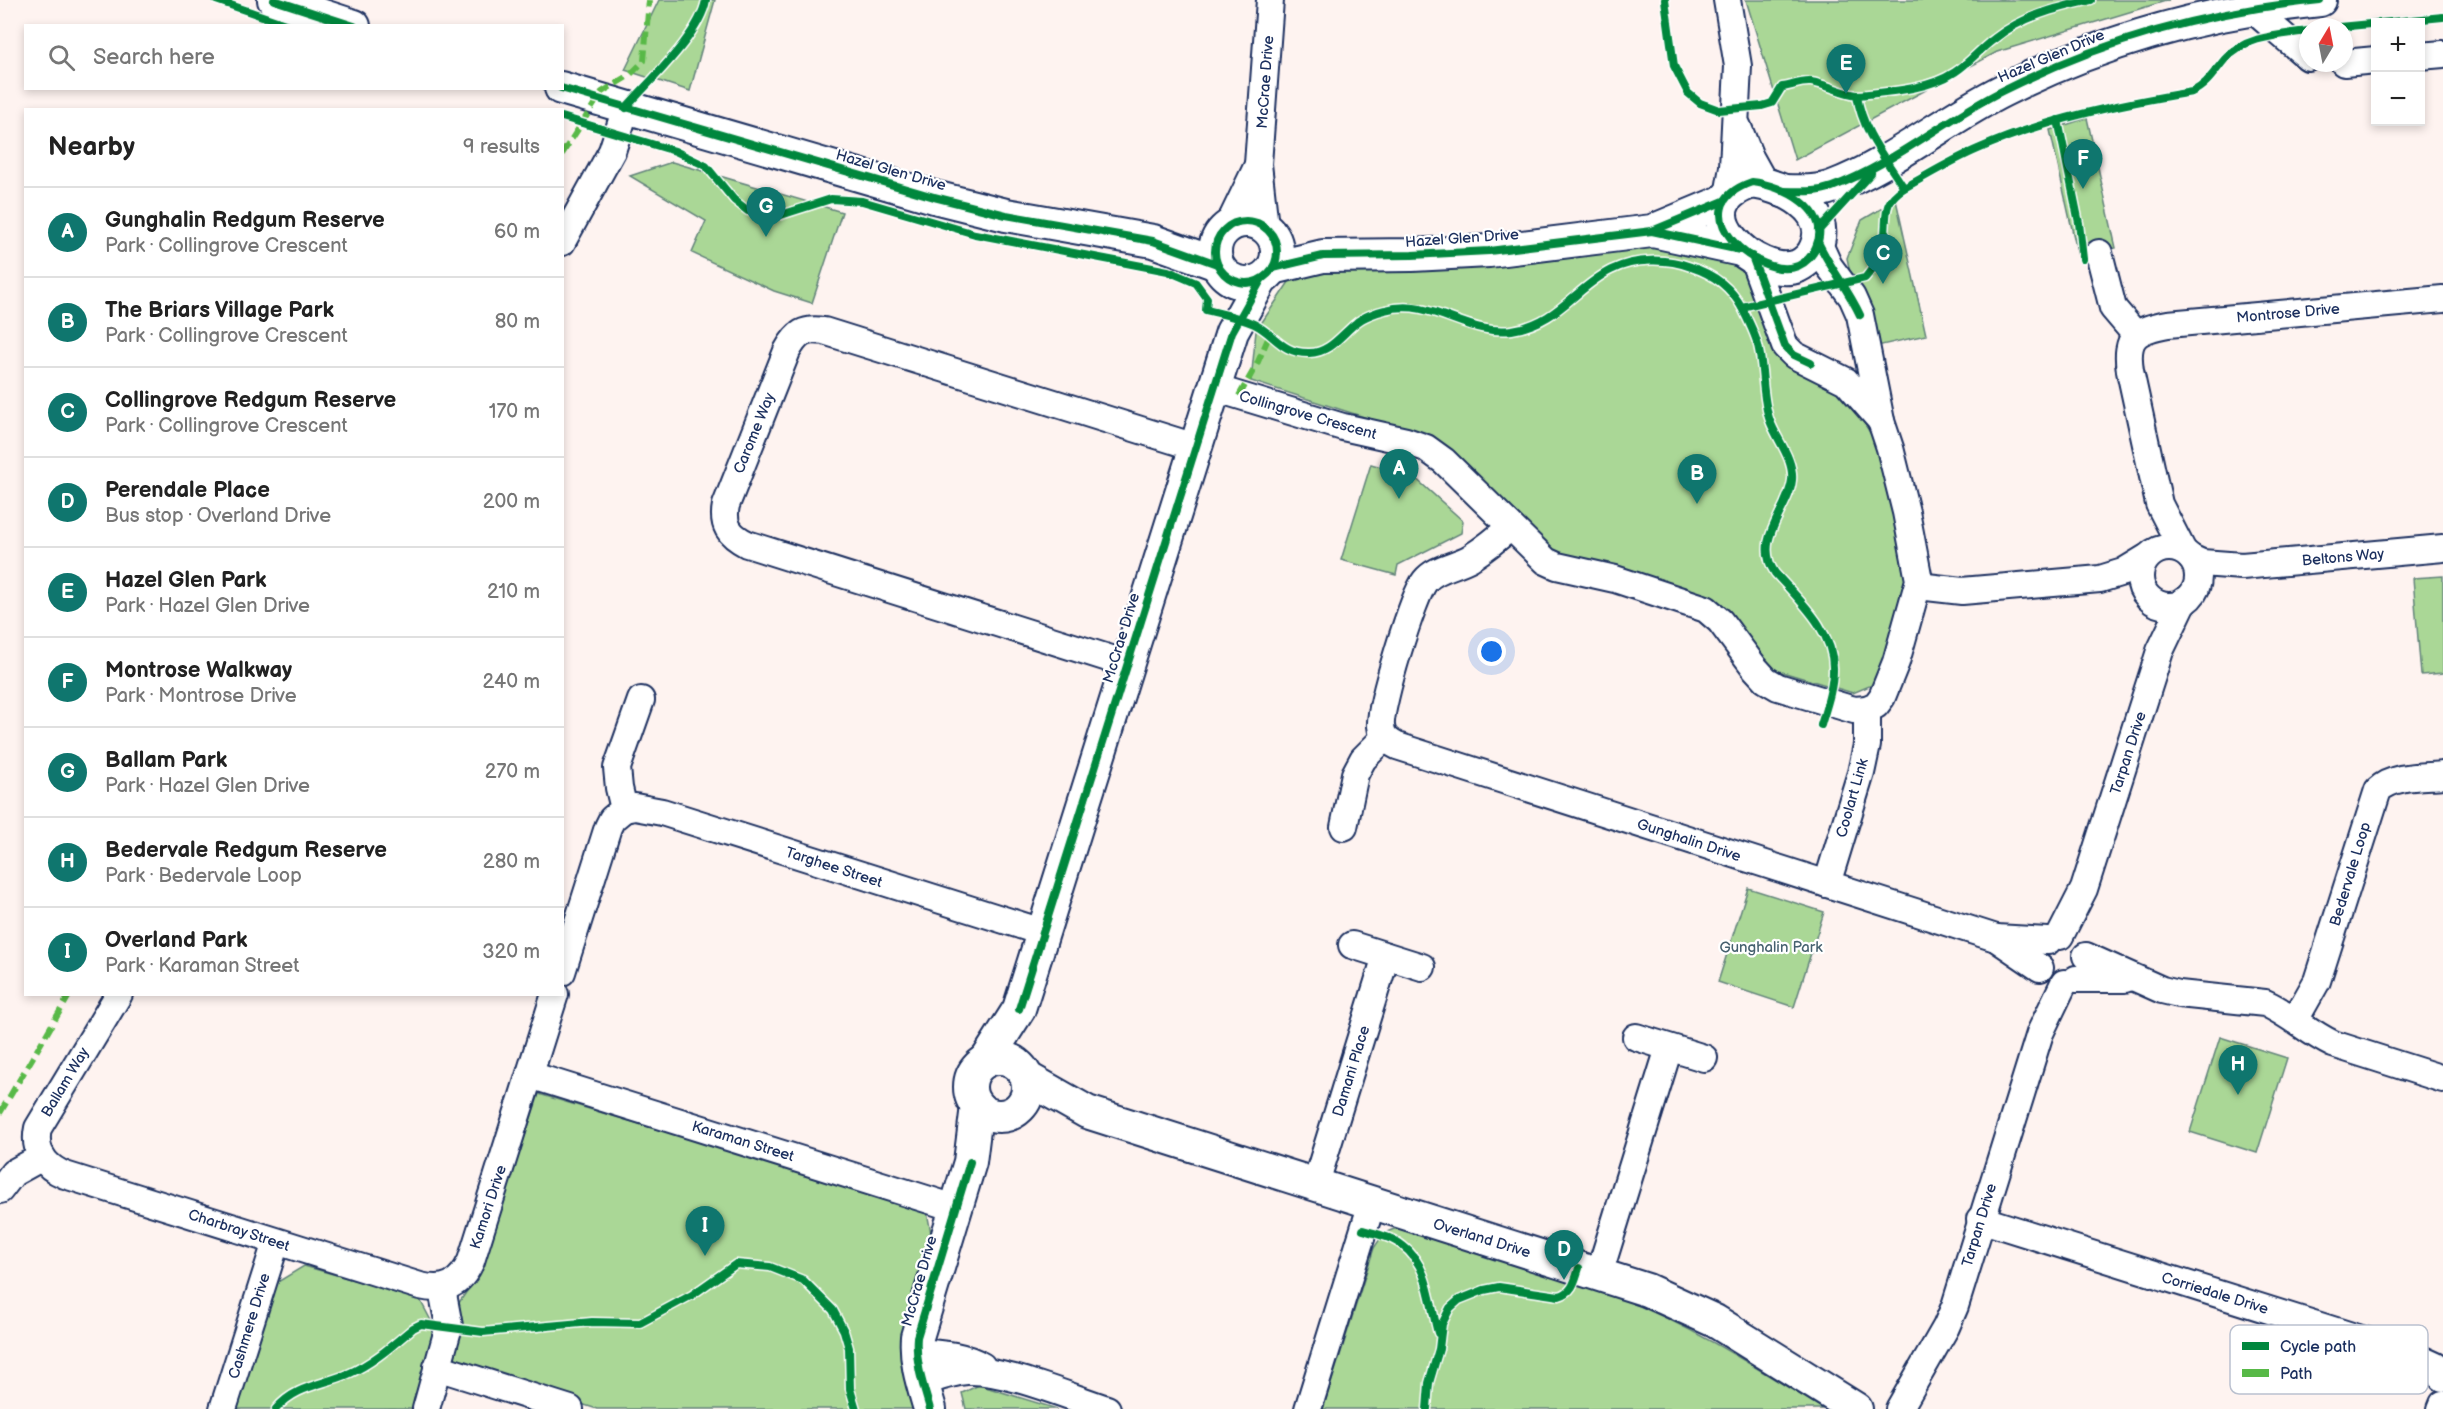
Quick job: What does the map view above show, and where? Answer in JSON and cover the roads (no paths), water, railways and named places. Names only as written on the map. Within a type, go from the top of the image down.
[{"type":"street","points":[[274,0],[348,24]]},
{"type":"street","name":"McCrae Drive","points":[[986,1061],[1019,1009],[1232,332],[1269,254],[1258,164],[1270,0]]},
{"type":"street","points":[[1727,0],[1738,66],[1733,167],[1722,224],[1724,231],[1747,253],[1782,269],[1808,260],[1819,236]]},
{"type":"street","name":"Hazel Glen Drive","points":[[1774,187],[1815,191],[1832,187],[1880,164],[1956,116],[2003,90],[2111,46],[2181,24],[2252,9],[2320,0]]},
{"type":"street","points":[[2252,9],[2299,49]]},
{"type":"street","points":[[2425,56],[2443,54]]},
{"type":"street","points":[[2353,62],[2371,60]]},
{"type":"street","name":"Hazel Glen Drive","points":[[564,89],[934,197],[1006,215],[1153,241],[1222,250],[1241,283],[1269,254],[1412,255],[1489,251],[1652,231],[1726,199]]},
{"type":"street","points":[[564,238],[612,152],[626,108]]},
{"type":"street","points":[[1736,124],[1750,157],[1774,187]]},
{"type":"street","name":"McCrae Drive","points":[[1232,332],[1222,250],[1258,164]]},
{"type":"street","name":"Hazel Glen Drive","points":[[1819,236],[1880,164]]},
{"type":"street","points":[[1726,199],[1738,187],[1752,182],[1774,187],[1808,208],[1813,213],[1829,266],[1852,297],[1860,315],[1881,421],[1890,448],[1916,556],[1918,586],[1890,680],[1876,705],[1867,709]]},
{"type":"street","points":[[1222,250],[1248,220],[1269,254]]},
{"type":"street","name":"Hazel Glen Drive","points":[[1652,231],[1747,253]]},
{"type":"street","points":[[1747,253],[1785,346],[1794,355],[1846,381],[1881,421]]},
{"type":"street","points":[[2099,253],[2113,308],[2136,335],[2132,340],[2128,358],[2159,504],[2195,565],[2198,580],[2188,598],[2175,605],[2152,600],[2128,587],[2100,579]]},
{"type":"street","name":"Montrose Drive","points":[[2136,335],[2150,327],[2168,324],[2443,299]]},
{"type":"street","name":"Carome Way","points":[[1127,664],[747,544],[735,538],[727,528],[724,515],[726,505],[787,351],[794,338],[806,330],[824,330],[1195,447]]},
{"type":"street","name":"Collingrove Crescent","points":[[1214,388],[1343,427],[1426,448],[1444,460],[1540,557],[1557,566],[1615,579],[1706,609],[1720,621],[1766,680],[1778,687],[1854,710],[1867,709]]},
{"type":"street","points":[[2152,600],[2140,582],[2142,565],[2150,555],[2159,504]]},
{"type":"street","points":[[1344,827],[1355,774],[1363,759],[1384,738],[1381,728],[1382,707],[1415,602],[1424,582],[1432,574],[1457,565],[1486,548],[1510,527]]},
{"type":"street","points":[[1918,586],[1962,591],[2100,579],[2129,569],[2164,548],[2187,554]]},
{"type":"street","name":"Beltons Way","points":[[2187,554],[2202,563],[2242,566],[2443,548]]},
{"type":"street","name":"Beltons Way","points":[[2188,598],[2206,582],[2242,566]]},
{"type":"street","name":"Tarpan Drive","points":[[1899,1409],[1946,1327],[2160,651],[2188,598]]},
{"type":"street","name":"Tarpan Drive","points":[[2152,600],[2160,626],[2160,651]]},
{"type":"street","points":[[564,966],[608,827],[612,819],[624,809],[617,768],[641,700]]},
{"type":"street","name":"Coolart Link","points":[[1827,884],[1861,773],[1867,745],[1867,709]]},
{"type":"street","name":"Gunghalin Drive","points":[[1384,738],[1397,746],[2063,961],[2179,994],[2265,1003],[2295,1020]]},
{"type":"street","name":"Bedervale Loop","points":[[2295,1020],[2317,981],[2378,790],[2385,783],[2394,780],[2443,775]]},
{"type":"street","name":"Targhee Street","points":[[624,809],[635,807],[662,812],[1042,932]]},
{"type":"street","points":[[1352,945],[1422,967]]},
{"type":"street","name":"Damani Place","points":[[1315,1186],[1386,956]]},
{"type":"street","name":"Ballam Way","points":[[42,1157],[36,1138],[42,1120],[118,996]]},
{"type":"street","name":"Kamori Drive","points":[[442,1289],[459,1281],[471,1261],[554,996]]},
{"type":"street","name":"McCrae Drive","points":[[1019,1009],[1026,1076]]},
{"type":"street","points":[[2295,1020],[2318,1038],[2333,1044],[2443,1079]]},
{"type":"street","points":[[1636,1037],[1704,1058]]},
{"type":"street","points":[[1599,1274],[1669,1048]]},
{"type":"street","points":[[1003,1058],[1012,1060],[1026,1076],[1028,1088],[1026,1098],[1010,1113],[991,1114],[977,1106],[972,1097],[970,1086],[972,1076],[977,1067],[986,1061],[1003,1058]]},
{"type":"street","name":"Karaman Street","points":[[530,1075],[955,1208]]},
{"type":"street","name":"Overland Drive","points":[[1026,1076],[1087,1112],[1599,1274],[1658,1295],[1715,1322],[1856,1409]]},
{"type":"street","name":"McCrae Drive","points":[[926,1396],[916,1352],[923,1313],[970,1162],[977,1106]]},
{"type":"street","name":"Overland Drive","points":[[1010,1113],[1087,1112]]},
{"type":"street","name":"McCrae Drive","points":[[970,1162],[1010,1113]]},
{"type":"street","points":[[0,1190],[13,1173],[42,1157]]},
{"type":"street","name":"Charbray Street","points":[[42,1157],[53,1170],[65,1175],[420,1286],[442,1289]]},
{"type":"street","points":[[1308,1409],[1372,1203]]},
{"type":"street","name":"Corriedale Drive","points":[[1980,1219],[2317,1325]]},
{"type":"street","name":"Cashmere Drive","points":[[224,1409],[276,1242]]},
{"type":"street","points":[[426,1409],[449,1326],[442,1289]]},
{"type":"street","points":[[916,1352],[972,1360],[994,1373],[1107,1409]]},
{"type":"street","name":"Corriedale Drive","points":[[2428,1362],[2436,1366],[2443,1377]]},
{"type":"street","points":[[437,1367],[570,1409]]},
{"type":"street","points":[[926,1396],[953,1373],[969,1371],[994,1373]]},
{"type":"street","points":[[2441,1409],[2443,1404]]},
{"type":"place","name":"Hazel Glen Park","points":[[1846,94]]},
{"type":"place","name":"Montrose Walkway","points":[[2083,189]]},
{"type":"place","name":"Ballam Park","points":[[766,237]]},
{"type":"place","name":"Collingrove Redgum Reserve","points":[[1883,284]]},
{"type":"place","name":"Gunghalin Redgum Reserve","points":[[1399,499]]},
{"type":"place","name":"The Briars Village Park","points":[[1697,504]]},
{"type":"place","name":"Bedervale Redgum Reserve","points":[[2238,1095]]},
{"type":"place","name":"Overland Park","points":[[705,1256]]},
{"type":"place","name":"Perendale Place","points":[[1564,1280]]},
{"type":"park label","name":"Gunghalin Park","points":[[1771,947]]}]
